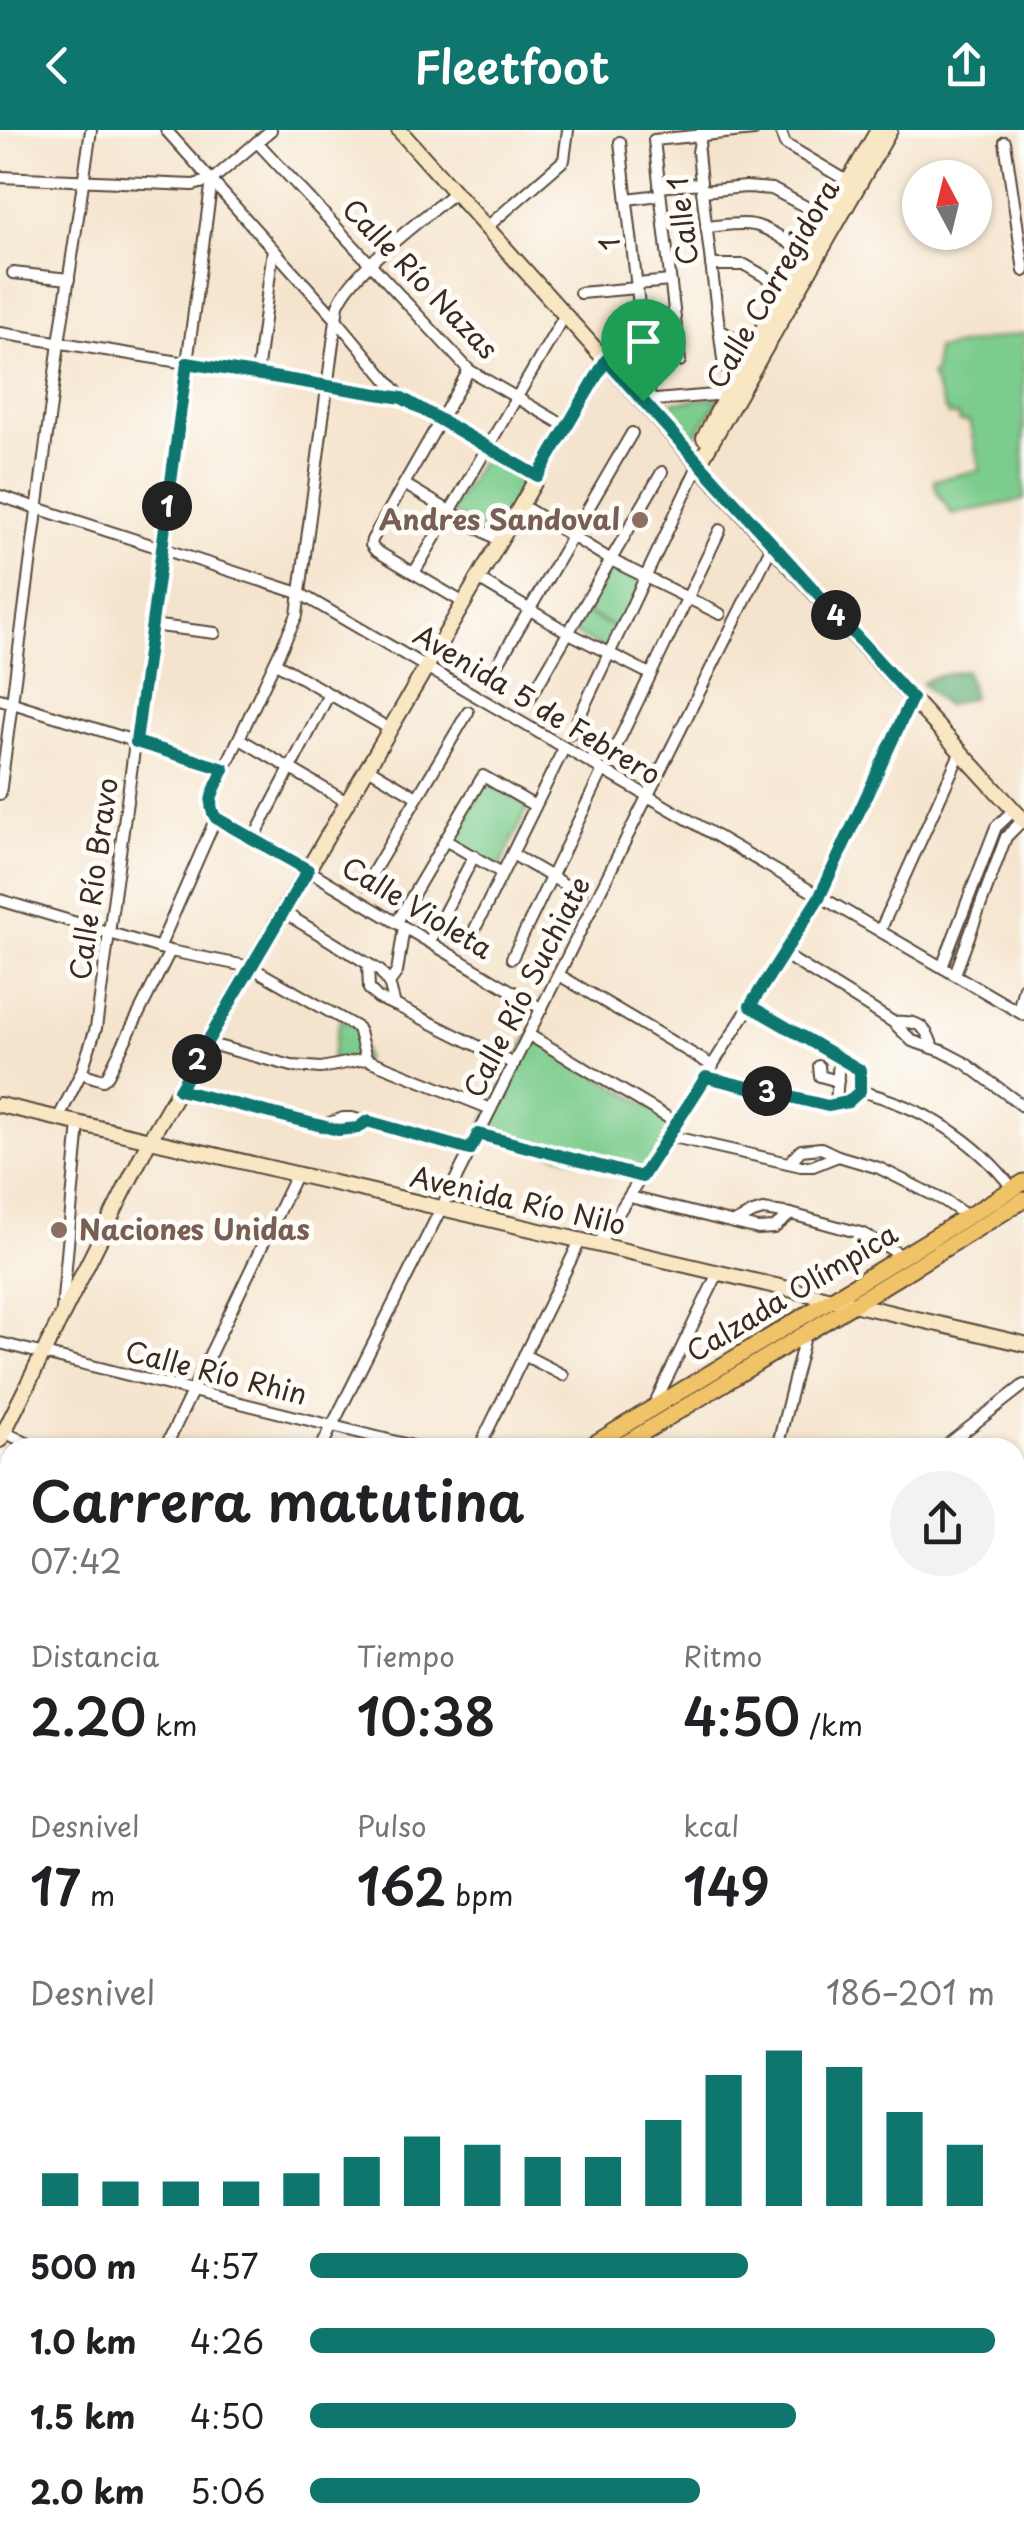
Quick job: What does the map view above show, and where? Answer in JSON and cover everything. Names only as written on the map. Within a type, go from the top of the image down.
[{"type":"main road","name":"Calzada Olímpica","points":[[603,1438],[967,1216],[1021,1198]]},
{"type":"main road","name":"Calzada Olímpica","points":[[634,1438],[1021,1198]]},
{"type":"street","points":[[0,794],[91,130]]},
{"type":"street","points":[[166,130],[402,398]]},
{"type":"street","points":[[0,177],[193,185],[212,180],[272,130]]},
{"type":"street","points":[[399,130],[1020,817]]},
{"type":"street","points":[[487,227],[564,160],[568,130]]},
{"type":"street","points":[[702,133],[754,130]]},
{"type":"street","points":[[780,130],[785,144],[848,182]]},
{"type":"street","name":"Calle Corregidora","points":[[696,461],[787,288],[812,258],[827,218],[878,130]]},
{"type":"street","name":"Calle Corregidora","points":[[751,358],[890,130]]},
{"type":"street","name":"Calle 1","points":[[680,362],[654,140],[702,133],[698,152],[724,367]]},
{"type":"street","name":"Calle Río Nazas","points":[[258,142],[470,370],[567,428]]},
{"type":"street","name":"1","points":[[620,142],[647,400]]},
{"type":"street","points":[[1005,142],[1024,270]]},
{"type":"street","name":"Calle Río Bravo","points":[[58,1119],[81,1073],[96,1028],[212,180]]},
{"type":"street","points":[[627,198],[702,187],[772,189],[827,218]]},
{"type":"street","points":[[81,1073],[104,1080],[108,1074],[164,949],[216,818],[210,810],[210,800],[294,625],[342,295],[371,263],[455,192]]},
{"type":"street","points":[[706,227],[754,225],[812,258]]},
{"type":"street","points":[[257,374],[274,250]]},
{"type":"street","points":[[710,265],[746,265],[787,288]]},
{"type":"street","points":[[14,273],[69,279]]},
{"type":"street","points":[[580,293],[670,281]]},
{"type":"street","points":[[414,573],[565,315]]},
{"type":"street","points":[[720,330],[751,358]]},
{"type":"street","points":[[0,333],[402,398],[538,476]]},
{"type":"street","points":[[2,1436],[149,1140],[606,360]]},
{"type":"street","points":[[464,603],[371,545],[470,370]]},
{"type":"street","points":[[647,400],[731,396]]},
{"type":"street","points":[[488,681],[632,432]]},
{"type":"street","points":[[571,734],[646,578],[696,461]]},
{"type":"street","points":[[529,700],[662,472]]},
{"type":"street","points":[[404,484],[500,541]]},
{"type":"street","name":"Avenida 5 de Febrero","points":[[0,496],[299,593],[1021,1013]]},
{"type":"street","points":[[522,505],[611,560],[720,614]]},
{"type":"street","points":[[613,753],[720,530]]},
{"type":"street","name":"Calle Río Suchiate","points":[[326,1438],[772,546]]},
{"type":"street","points":[[478,580],[650,674]]},
{"type":"street","points":[[151,624],[214,633]]},
{"type":"street","points":[[276,662],[390,729]]},
{"type":"street","points":[[254,838],[329,694]]},
{"type":"street","points":[[598,1245],[820,896],[912,698]]},
{"type":"street","points":[[0,700],[224,769]]},
{"type":"street","points":[[366,884],[468,712]]},
{"type":"street","points":[[240,739],[348,802]]},
{"type":"street","points":[[469,942],[564,748]]},
{"type":"street","points":[[880,931],[961,751]]},
{"type":"street","points":[[368,768],[417,797]]},
{"type":"street","points":[[512,958],[603,770]]},
{"type":"street","points":[[388,983],[397,972],[400,925],[483,776],[536,806]]},
{"type":"street","points":[[942,967],[996,828],[1020,817]]},
{"type":"street","points":[[955,974],[1006,838],[1020,817]]},
{"type":"street","name":"Calle Violeta","points":[[216,818],[542,1009]]},
{"type":"street","points":[[445,840],[502,873]]},
{"type":"street","points":[[512,854],[581,894]]},
{"type":"street","points":[[429,942],[474,856]]},
{"type":"street","points":[[0,900],[164,949],[251,967],[358,1028],[366,1060]]},
{"type":"street","points":[[283,912],[380,971],[395,1005]]},
{"type":"street","points":[[783,954],[893,1022],[912,1041],[966,1063],[1024,1107]]},
{"type":"street","points":[[368,964],[369,988],[378,998],[514,1064]]},
{"type":"street","points":[[559,975],[713,1066]]},
{"type":"street","points":[[1021,1013],[1024,987]]},
{"type":"street","points":[[706,1077],[828,1106],[852,1100],[860,1091],[860,1070],[750,1006]]},
{"type":"street","points":[[893,1022],[909,1021],[922,1027],[933,1048]]},
{"type":"street","points":[[529,1035],[677,1123]]},
{"type":"street","points":[[206,1043],[308,1068],[366,1060],[491,1108]]},
{"type":"street","points":[[836,1105],[839,1058]]},
{"type":"street","points":[[819,1066],[821,1078],[838,1080]]},
{"type":"street","points":[[179,1090],[349,1131],[367,1121],[470,1150]]},
{"type":"street","points":[[860,1091],[915,1110],[947,1127],[998,1168],[1021,1198]]},
{"type":"street","name":"Avenida Río Nilo","points":[[0,1105],[1024,1344]]},
{"type":"street","points":[[62,1316],[79,1124]]},
{"type":"street","points":[[478,1134],[642,1177]]},
{"type":"street","points":[[668,1136],[789,1164],[813,1166],[838,1156]]},
{"type":"street","points":[[789,1164],[806,1148],[821,1148],[879,1168],[946,1201],[967,1216]]},
{"type":"street","points":[[170,1438],[296,1176]]},
{"type":"street","points":[[630,1197],[758,1230],[770,1230],[792,1214]]},
{"type":"street","points":[[736,1222],[758,1211],[792,1214],[852,1229],[901,1255]]},
{"type":"street","points":[[484,1438],[580,1241]]},
{"type":"street","points":[[653,1407],[718,1273]]},
{"type":"street","points":[[780,1438],[806,1332]]},
{"type":"street","name":"Calle Río Rhin","points":[[0,1343],[382,1438]]},
{"type":"street","points":[[524,1355],[563,1374]]},
{"type":"street","points":[[956,1438],[1024,1384]]},
{"type":"green space","points":[[1024,333],[1024,500],[952,514],[934,480],[980,470],[969,422],[948,415],[931,375],[936,349]]},
{"type":"green space","points":[[721,397],[692,440],[657,404]]},
{"type":"green space","points":[[489,447],[538,476],[500,541],[450,512]]},
{"type":"green space","points":[[612,565],[643,579],[620,629],[585,612]]},
{"type":"green space","points":[[584,613],[616,629],[606,650],[572,632]]},
{"type":"green space","points":[[966,670],[973,697],[945,706],[922,683],[931,678]]},
{"type":"green space","points":[[485,782],[528,807],[499,869],[450,840]]},
{"type":"green space","points":[[340,1019],[358,1028],[365,1059],[330,1065]]},
{"type":"green space","points":[[529,1035],[677,1123],[643,1177],[478,1133]]},
{"type":"place","name":"Andres Sandoval","points":[[640,520]]},
{"type":"place","name":"Naciones Unidas","points":[[59,1230]]},
{"type":"route","points":[[606,360],[643,401],[912,698],[820,896],[750,1006],[860,1070],[860,1091],[856,1097],[828,1106],[706,1077],[642,1177],[478,1134],[470,1150],[367,1121],[349,1131],[338,1130],[179,1090],[308,870],[216,818],[210,810],[210,800],[224,769],[136,742],[187,363],[402,398],[538,476],[606,360]]}]
